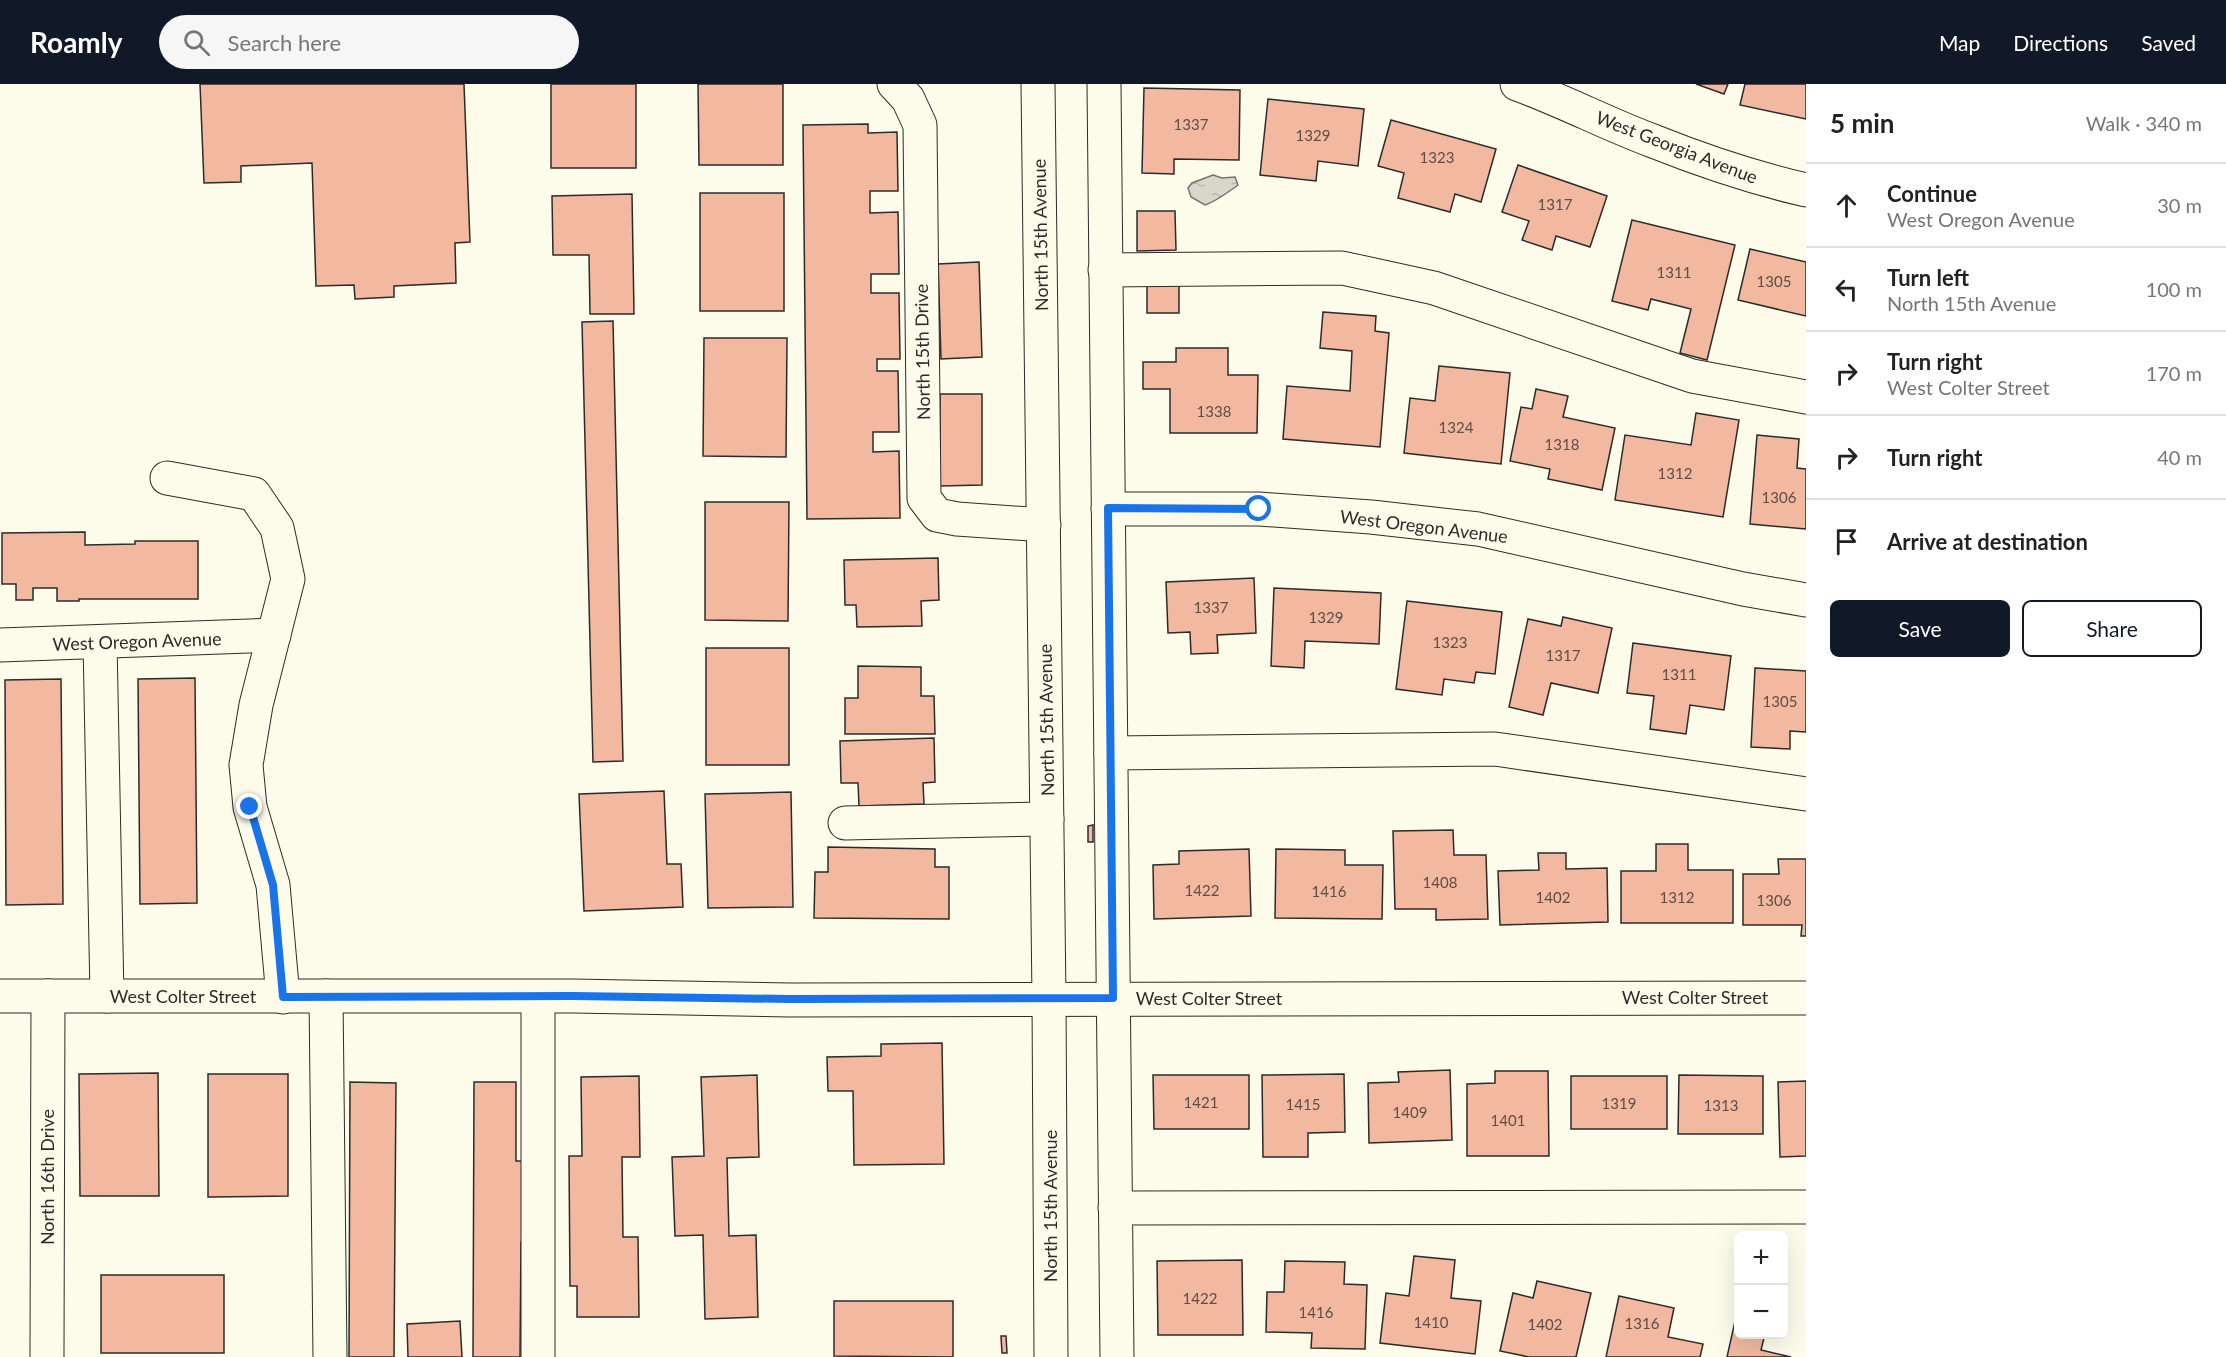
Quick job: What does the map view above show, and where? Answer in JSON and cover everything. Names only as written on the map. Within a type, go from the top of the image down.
[{"type":"street","name":"North 15th Drive","points":[[894,84],[908,99],[920,125],[924,498],[937,515],[957,519],[1044,525]]},
{"type":"street","name":"North 15th Avenue","points":[[1038,84],[1050,999],[1051,1357]]},
{"type":"street","points":[[1104,84],[1117,1357]]},
{"type":"street","name":"West Georgia Avenue","points":[[1517,84],[1554,97],[1652,141],[1763,180],[1806,190]]},
{"type":"street","points":[[1105,270],[1342,268],[1434,288],[1692,376],[1806,397]]},
{"type":"street","points":[[167,478],[254,494],[277,528],[288,579],[256,705],[246,765],[250,807],[273,885],[283,997]]},
{"type":"street","name":"West Oregon Avenue","points":[[1108,508],[1259,509],[1371,517],[1478,529],[1743,589],[1806,600]]},
{"type":"street","name":"West Oregon Avenue","points":[[0,645],[274,635]]},
{"type":"street","points":[[100,642],[107,996]]},
{"type":"street","points":[[1111,753],[1495,749],[1806,794]]},
{"type":"street","points":[[845,823],[1047,819]]},
{"type":"street","name":"West Colter Street","points":[[0,996],[790,999],[1806,998]]},
{"type":"street","name":"North 16th Drive","points":[[47,1357],[48,996]]},
{"type":"street","points":[[326,996],[330,1357]]},
{"type":"street","points":[[538,997],[538,1357]]},
{"type":"street","points":[[1115,1208],[1806,1207]]},
{"type":"water","points":[[1213,175],[1222,178],[1235,177],[1238,185],[1205,205],[1191,197],[1188,188],[1192,183]]},
{"type":"building","points":[[200,84],[464,84],[470,242],[455,243],[456,283],[394,286],[394,297],[355,299],[354,285],[316,286],[312,163],[241,166],[241,182],[204,183]]},
{"type":"building","points":[[551,84],[636,84],[636,168],[551,168]]},
{"type":"building","points":[[698,84],[783,84],[783,165],[699,165]]},
{"type":"building","points":[[1696,84],[1728,84],[1724,94]]},
{"type":"building","points":[[1745,84],[1806,84],[1806,119],[1740,105]]},
{"type":"building","points":[[1144,88],[1240,90],[1239,160],[1174,159],[1174,174],[1142,173]]},
{"type":"building","points":[[1268,99],[1364,109],[1358,166],[1318,161],[1316,181],[1260,175]]},
{"type":"building","points":[[1391,120],[1496,149],[1481,202],[1455,194],[1450,212],[1398,198],[1404,173],[1378,166]]},
{"type":"building","points":[[868,124],[868,133],[897,132],[898,191],[870,191],[870,213],[898,212],[899,274],[871,274],[871,293],[899,293],[900,359],[877,359],[877,371],[898,371],[899,432],[873,432],[873,452],[899,451],[900,518],[807,519],[803,125]]},
{"type":"building","points":[[1518,165],[1607,196],[1590,247],[1556,236],[1552,250],[1522,240],[1529,221],[1502,212]]},
{"type":"building","points":[[700,193],[784,193],[784,311],[700,311]]},
{"type":"building","points":[[632,194],[634,314],[590,314],[589,255],[553,255],[552,196]]},
{"type":"building","points":[[1137,211],[1175,211],[1176,250],[1137,251]]},
{"type":"building","points":[[1632,220],[1735,245],[1707,360],[1680,353],[1691,309],[1651,299],[1648,310],[1612,301]]},
{"type":"building","points":[[1750,249],[1806,262],[1806,316],[1738,300]]},
{"type":"building","points":[[979,262],[982,357],[941,359],[938,264]]},
{"type":"building","points":[[1147,282],[1179,282],[1179,313],[1147,313]]},
{"type":"building","points":[[1323,312],[1376,316],[1375,331],[1389,333],[1380,447],[1283,439],[1287,386],[1350,391],[1352,351],[1320,348]]},
{"type":"building","points":[[613,321],[623,761],[593,762],[582,322]]},
{"type":"building","points":[[704,338],[787,338],[786,457],[703,456]]},
{"type":"building","points":[[1176,348],[1228,348],[1228,375],[1258,375],[1257,433],[1170,433],[1170,389],[1143,389],[1143,362],[1176,362]]},
{"type":"building","points":[[1439,366],[1510,373],[1501,464],[1404,453],[1410,398],[1435,401]]},
{"type":"building","points":[[1536,389],[1568,396],[1563,417],[1615,428],[1602,490],[1548,479],[1550,469],[1510,461],[1521,407],[1532,409]]},
{"type":"building","points":[[940,394],[982,394],[982,485],[940,486]]},
{"type":"building","points":[[1696,413],[1739,420],[1723,517],[1615,500],[1625,435],[1691,445]]},
{"type":"building","points":[[1757,435],[1799,439],[1797,468],[1806,469],[1806,529],[1750,524]]},
{"type":"building","points":[[705,502],[789,502],[788,621],[705,620]]},
{"type":"building","points":[[85,532],[85,545],[135,544],[135,541],[198,541],[198,599],[57,601],[57,588],[33,588],[33,600],[16,600],[16,584],[2,584],[2,533]]},
{"type":"building","points":[[938,558],[939,600],[921,601],[922,626],[857,627],[856,605],[845,605],[844,560]]},
{"type":"building","points":[[1254,578],[1256,633],[1217,635],[1218,653],[1191,654],[1190,632],[1168,633],[1166,582]]},
{"type":"building","points":[[1274,588],[1381,593],[1379,644],[1305,641],[1304,668],[1271,666]]},
{"type":"building","points":[[1407,601],[1502,612],[1495,674],[1476,672],[1474,683],[1444,679],[1442,695],[1396,689]]},
{"type":"building","points":[[1563,617],[1612,628],[1598,693],[1551,683],[1543,715],[1509,707],[1528,619],[1561,626]]},
{"type":"building","points":[[1633,643],[1731,656],[1724,710],[1690,705],[1686,734],[1650,729],[1654,696],[1627,693]]},
{"type":"building","points":[[706,648],[789,648],[789,765],[706,765]]},
{"type":"building","points":[[858,666],[921,667],[921,696],[934,696],[935,734],[845,734],[845,698],[858,698]]},
{"type":"building","points":[[1755,668],[1806,671],[1806,732],[1790,731],[1790,749],[1751,747]]},
{"type":"building","points":[[195,678],[197,903],[140,904],[138,679]]},
{"type":"building","points":[[61,679],[63,904],[6,905],[5,680]]},
{"type":"building","points":[[934,738],[935,782],[923,783],[924,804],[859,806],[858,783],[841,783],[840,741]]},
{"type":"building","points":[[664,791],[667,864],[681,864],[683,907],[584,911],[579,794]]},
{"type":"building","points":[[791,792],[793,907],[708,908],[705,794]]},
{"type":"building","points":[[1093,825],[1093,842],[1088,842],[1088,826]]},
{"type":"building","points":[[1453,830],[1454,855],[1486,855],[1488,919],[1436,920],[1436,909],[1395,909],[1393,831]]},
{"type":"building","points":[[1656,844],[1688,844],[1688,870],[1733,870],[1733,923],[1621,923],[1621,871],[1656,871]]},
{"type":"building","points":[[828,847],[935,849],[935,867],[949,867],[949,919],[814,918],[815,872],[828,872]]},
{"type":"building","points":[[1249,849],[1251,916],[1154,919],[1153,865],[1179,864],[1179,851]]},
{"type":"building","points":[[1276,849],[1345,850],[1345,865],[1383,865],[1382,919],[1275,918]]},
{"type":"building","points":[[1538,853],[1566,853],[1566,869],[1607,868],[1608,922],[1500,925],[1498,871],[1539,870]]},
{"type":"building","points":[[1778,859],[1806,859],[1806,936],[1801,936],[1802,925],[1743,925],[1743,874],[1779,874]]},
{"type":"building","points":[[942,1043],[944,1164],[854,1165],[853,1091],[828,1091],[827,1057],[881,1056],[881,1044]]},
{"type":"building","points":[[1450,1070],[1452,1140],[1369,1143],[1368,1083],[1399,1082],[1398,1072]]},
{"type":"building","points":[[1495,1071],[1548,1071],[1549,1156],[1467,1156],[1467,1084],[1495,1083]]},
{"type":"building","points":[[158,1073],[159,1196],[80,1196],[79,1074]]},
{"type":"building","points":[[208,1074],[288,1074],[288,1196],[208,1197]]},
{"type":"building","points":[[1344,1074],[1345,1132],[1308,1133],[1308,1157],[1263,1157],[1262,1075]]},
{"type":"building","points":[[757,1075],[759,1157],[727,1158],[729,1236],[756,1235],[758,1317],[705,1319],[703,1235],[675,1236],[672,1157],[704,1156],[701,1077]]},
{"type":"building","points":[[1153,1075],[1249,1075],[1249,1129],[1154,1129]]},
{"type":"building","points":[[1679,1075],[1763,1076],[1763,1134],[1678,1134]]},
{"type":"building","points":[[639,1076],[640,1157],[622,1157],[623,1237],[638,1237],[639,1317],[577,1317],[577,1286],[570,1286],[569,1156],[582,1156],[581,1077]]},
{"type":"building","points":[[1571,1076],[1667,1076],[1667,1129],[1571,1129]]},
{"type":"building","points":[[1806,1081],[1806,1156],[1780,1157],[1778,1082]]},
{"type":"building","points":[[350,1082],[396,1083],[394,1357],[349,1357]]},
{"type":"building","points":[[474,1082],[516,1082],[516,1161],[526,1161],[526,1242],[521,1242],[520,1357],[473,1357]]},
{"type":"building","points":[[1414,1256],[1455,1260],[1451,1298],[1481,1301],[1475,1354],[1380,1343],[1386,1293],[1409,1296]]},
{"type":"building","points":[[1242,1260],[1243,1335],[1158,1335],[1157,1261]]},
{"type":"building","points":[[1285,1261],[1345,1262],[1344,1284],[1367,1285],[1365,1349],[1311,1348],[1312,1333],[1266,1332],[1267,1292],[1284,1292]]},
{"type":"building","points":[[101,1275],[224,1275],[224,1353],[101,1353]]},
{"type":"building","points":[[1537,1281],[1591,1293],[1576,1357],[1529,1357],[1500,1351],[1513,1293],[1533,1298]]},
{"type":"building","points":[[1619,1296],[1674,1308],[1668,1337],[1703,1344],[1700,1357],[1606,1357]]},
{"type":"building","points":[[834,1301],[953,1301],[953,1357],[834,1356]]},
{"type":"building","points":[[460,1321],[462,1357],[408,1357],[407,1324]]},
{"type":"building","points":[[1734,1326],[1734,1339],[1764,1339],[1761,1350],[1791,1357],[1727,1357]]},
{"type":"building","points":[[1001,1336],[1006,1336],[1007,1353],[1002,1353]]},
{"type":"route","points":[[250,807],[273,885],[283,997],[1113,998],[1108,508],[1259,509]]}]
